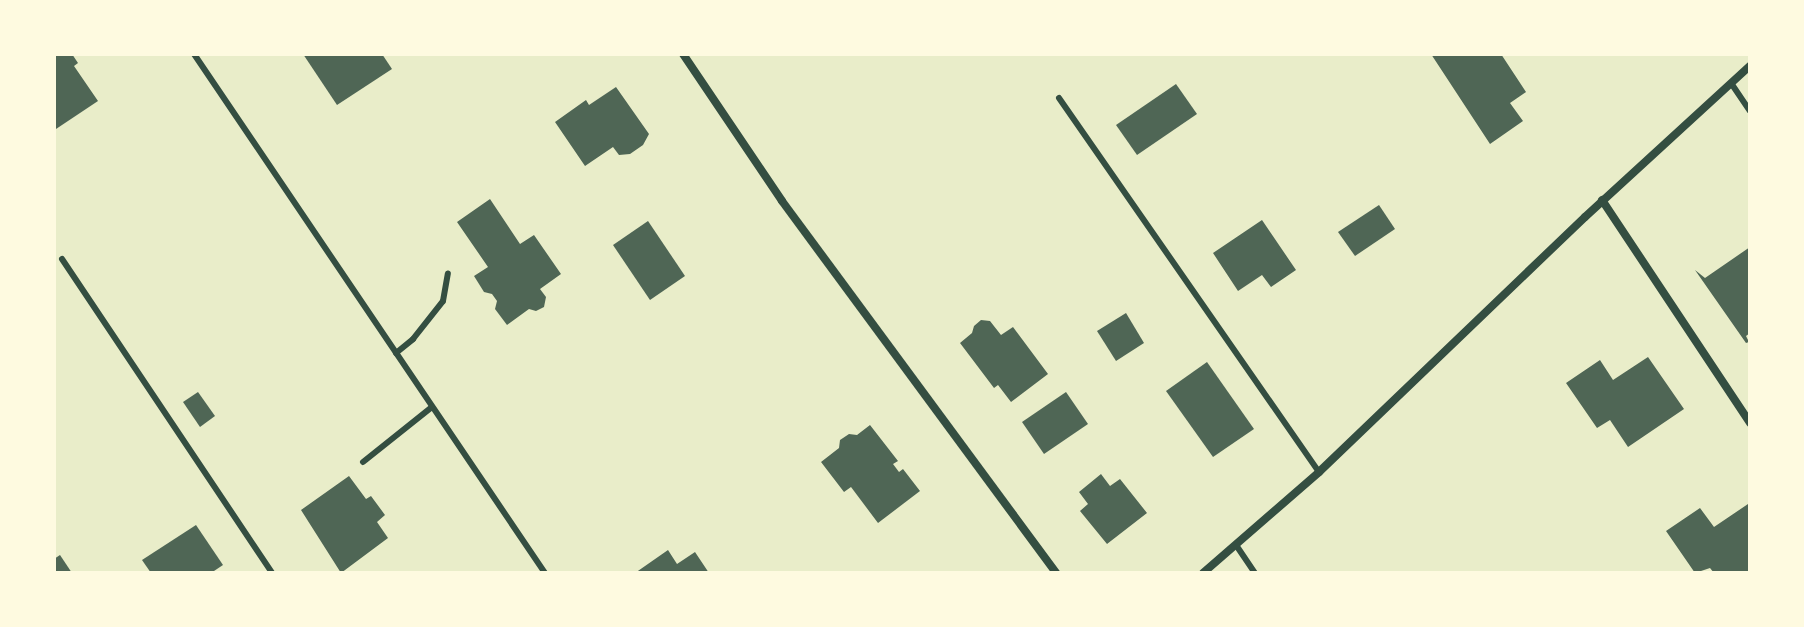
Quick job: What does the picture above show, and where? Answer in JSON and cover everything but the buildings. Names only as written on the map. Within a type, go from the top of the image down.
[{"type":"street","points":[[683,54],[782,201],[1056,573]]},
{"type":"street","points":[[1203,573],[1319,472],[1602,200],[1750,66]]},
{"type":"street","points":[[1602,200],[1750,423]]},
{"type":"lane","points":[[195,54],[545,573]]},
{"type":"lane","points":[[1731,83],[1750,111]]},
{"type":"lane","points":[[1059,98],[1319,472]]},
{"type":"lane","points":[[62,259],[272,573]]},
{"type":"lane","points":[[396,353],[413,339],[443,301],[448,273]]},
{"type":"lane","points":[[363,462],[432,407]]},
{"type":"lane","points":[[1236,545],[1255,573]]}]
